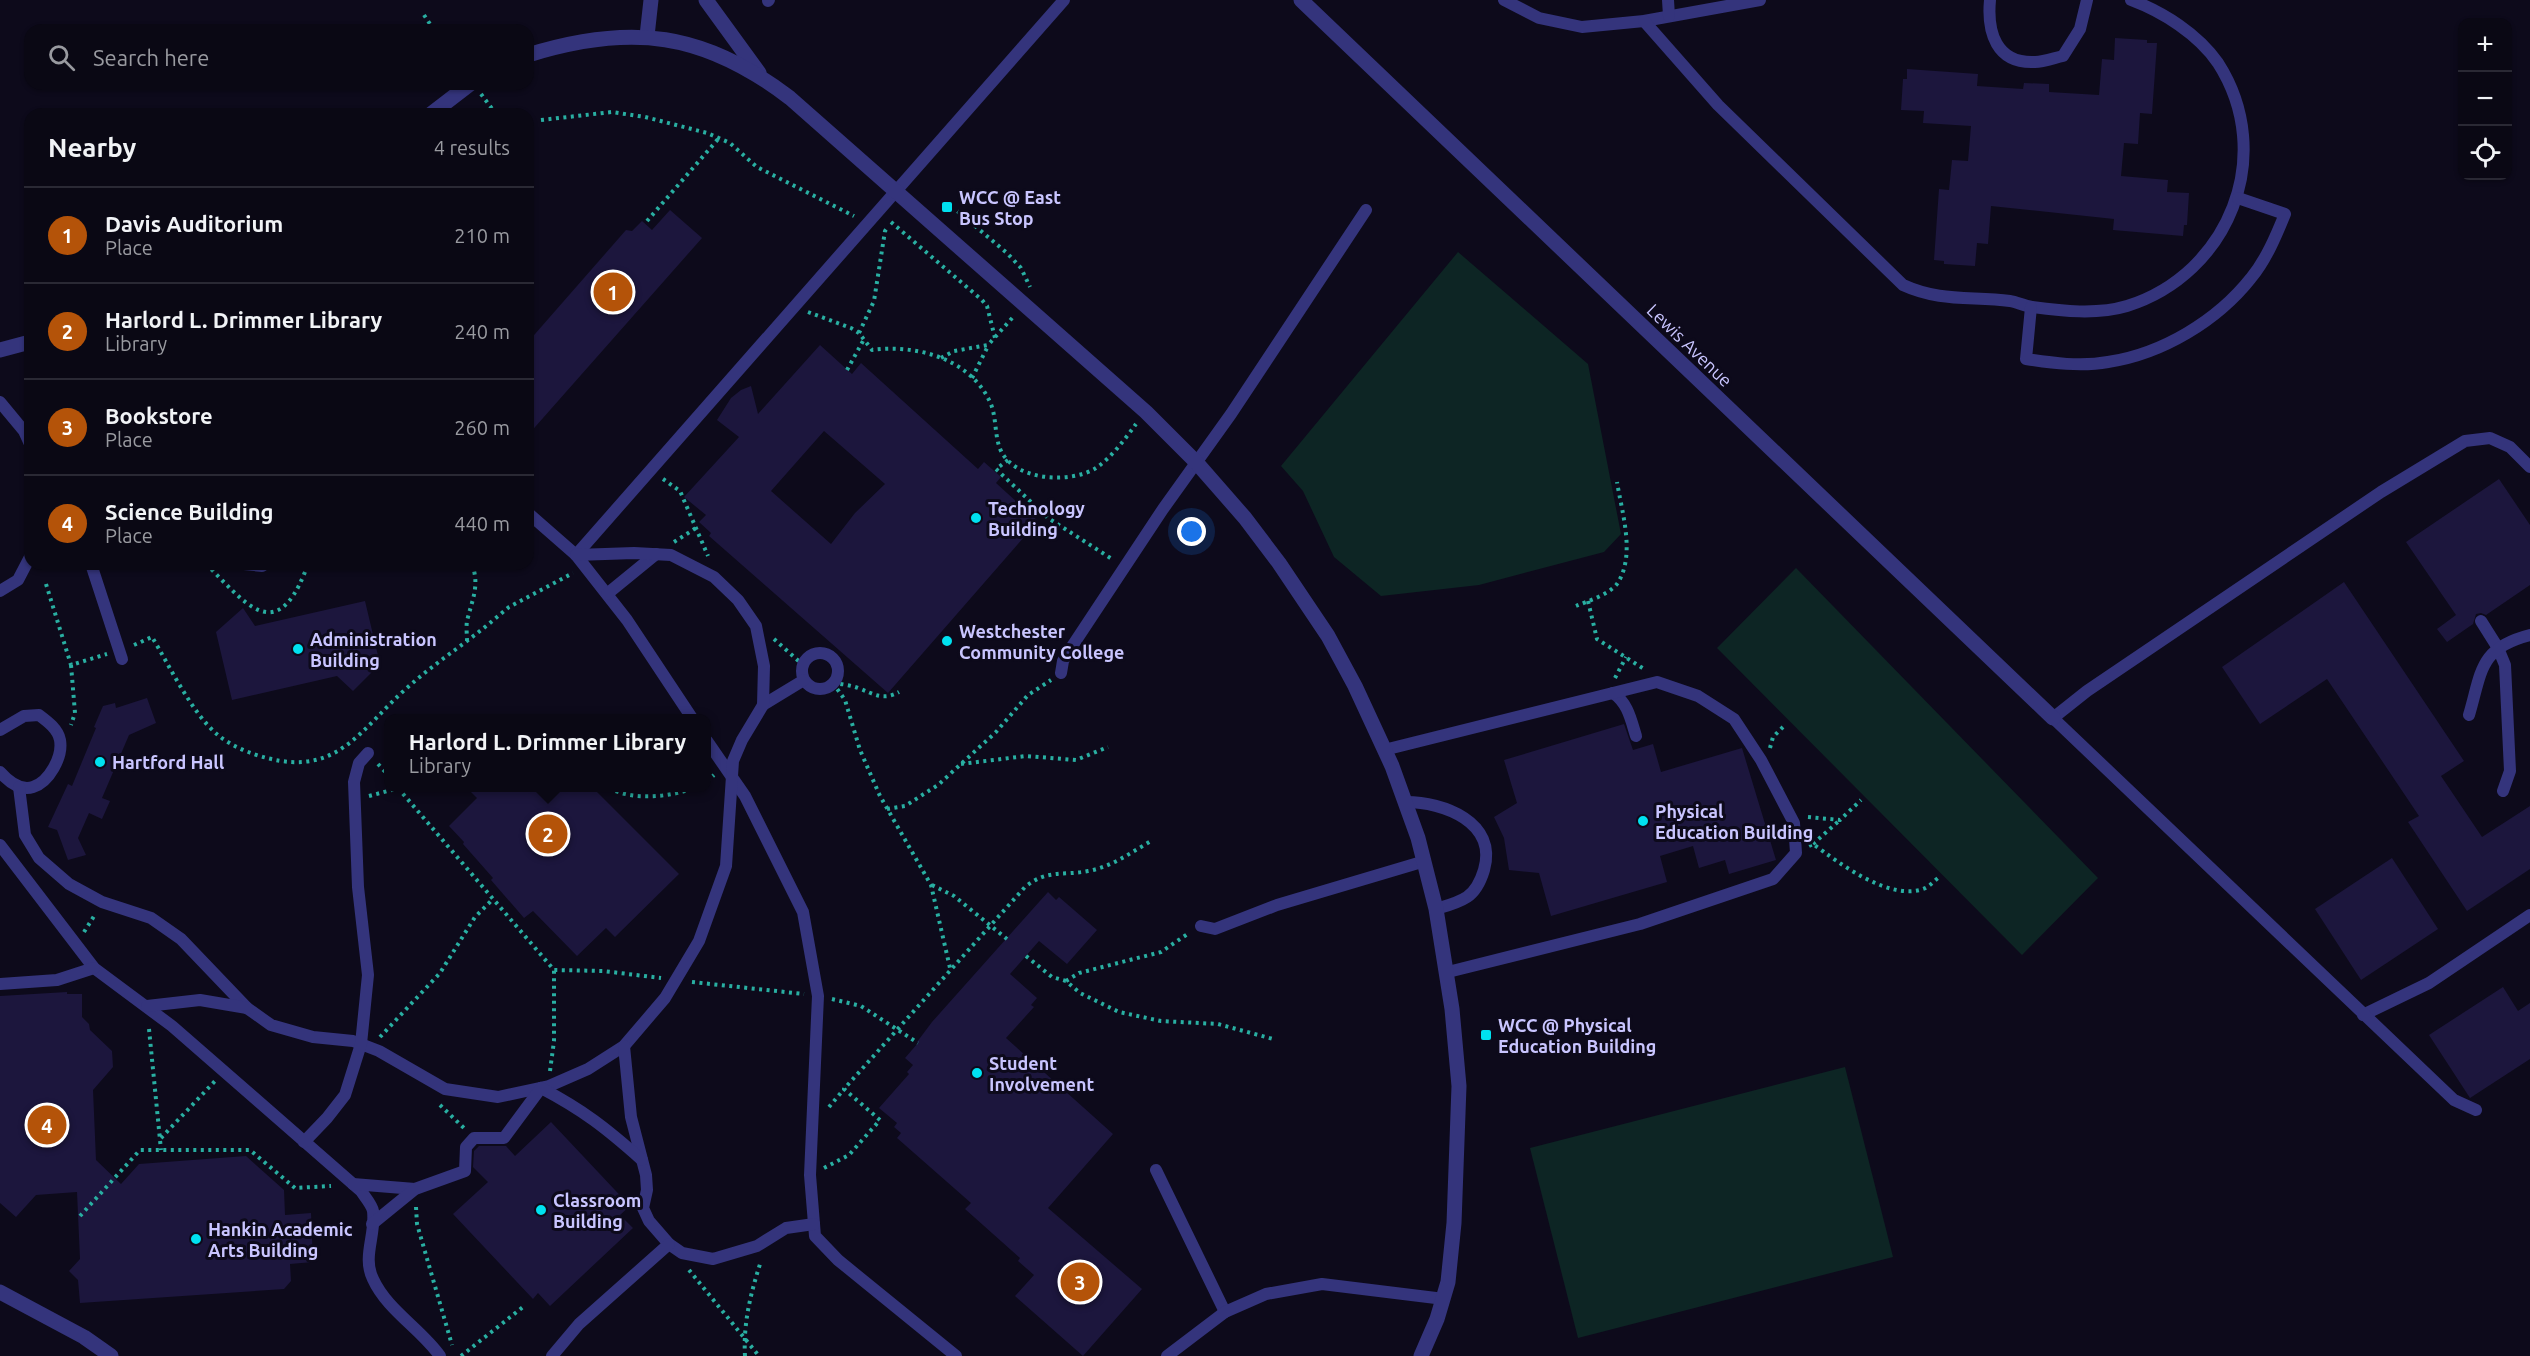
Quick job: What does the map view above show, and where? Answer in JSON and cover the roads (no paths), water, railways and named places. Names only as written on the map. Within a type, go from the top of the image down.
[{"type":"street","points":[[647,36],[651,0]]},
{"type":"street","points":[[706,0],[761,75]]},
{"type":"street","name":"Lewis Avenue","points":[[1301,0],[2053,718]]},
{"type":"street","points":[[534,53],[560,45],[614,37],[647,36],[715,54],[761,75],[1146,412],[1196,462],[1245,518],[1328,636],[1355,686],[1406,802],[1425,861],[1448,972],[1459,1086],[1454,1223],[1444,1299],[1421,1356]]},
{"type":"street","points":[[442,108],[471,90]]},
{"type":"street","points":[[0,350],[24,344]]},
{"type":"street","points":[[0,1292],[84,1336],[111,1356]]},
{"type":"lane","points":[[576,555],[867,222],[1065,0]]},
{"type":"lane","points":[[1504,0],[1539,18],[1582,27],[1644,21],[1669,16],[1694,6],[1760,0]]},
{"type":"lane","points":[[1668,0],[1669,16]]},
{"type":"lane","points":[[1990,0],[1990,31],[1998,48],[2015,59],[2035,62],[2063,56],[2080,29],[2086,0]]},
{"type":"lane","points":[[1644,21],[1718,105],[1903,285],[1920,293],[1947,298],[2010,301],[2031,307],[2097,311],[2126,306],[2159,293],[2199,262],[2222,231],[2238,198],[2242,167],[2243,131],[2234,95],[2217,62],[2187,30],[2151,7],[2131,0]]},
{"type":"lane","points":[[2031,307],[2026,359],[2076,364],[2108,362],[2145,353],[2188,333],[2221,309],[2251,278],[2273,243],[2285,214],[2238,198]]},
{"type":"lane","points":[[1062,673],[1063,661],[1366,210]]},
{"type":"lane","points":[[0,402],[24,431]]},
{"type":"lane","points":[[2476,1110],[2454,1100],[2053,718],[2097,684],[2381,492],[2465,441],[2490,438],[2510,447],[2530,468]]},
{"type":"lane","points":[[534,518],[576,555],[607,594],[689,714]]},
{"type":"lane","points":[[576,555],[634,552],[671,555],[714,577],[738,600],[756,626],[764,666],[763,705]]},
{"type":"lane","points":[[607,594],[656,554]]},
{"type":"lane","points":[[0,591],[18,580],[24,568]]},
{"type":"lane","points":[[93,570],[121,654]]},
{"type":"lane","points":[[2481,621],[2498,648],[2505,665],[2510,771],[2503,790]]},
{"type":"lane","points":[[2469,715],[2485,659],[2498,648],[2530,635]]},
{"type":"lane","points":[[816,653],[827,654],[838,667],[833,683],[824,688],[818,688],[804,680],[803,664],[816,653]]},
{"type":"lane","points":[[20,787],[25,835],[39,858],[69,884],[102,902],[151,918],[181,939],[247,1008],[271,1025],[313,1037],[352,1041],[445,1089],[498,1097],[545,1087],[588,1069],[624,1046],[665,998],[699,941],[726,866],[730,775],[742,740],[763,705],[804,680]]},
{"type":"lane","points":[[1384,750],[1657,682],[1698,696],[1734,719],[1761,760],[1794,823],[1796,853],[1773,879],[1640,924],[1448,972]]},
{"type":"lane","points":[[1613,693],[1621,698],[1628,710],[1636,736]]},
{"type":"lane","points":[[0,730],[24,716],[39,715],[51,724],[60,740],[58,760],[48,776],[33,787],[20,787],[8,781],[0,772]]},
{"type":"lane","points":[[711,747],[745,795],[803,912],[818,996],[810,1175],[815,1236],[838,1260],[956,1356]]},
{"type":"lane","points":[[304,1142],[345,1095],[365,1046],[368,975],[358,887],[354,782],[360,763],[368,753]]},
{"type":"lane","points":[[1406,802],[1426,802],[1456,812],[1470,821],[1481,836],[1486,848],[1485,867],[1480,883],[1468,896],[1436,909]]},
{"type":"lane","points":[[0,845],[94,968],[147,1006],[361,1191],[373,1209],[368,1262],[373,1279],[381,1293],[440,1356]]},
{"type":"lane","points":[[1200,926],[1215,929],[1277,905],[1425,861]]},
{"type":"lane","points":[[2363,1015],[2429,983],[2530,915]]},
{"type":"lane","points":[[0,984],[57,980],[94,968]]},
{"type":"lane","points":[[147,1006],[200,1000],[247,1008]]},
{"type":"lane","points":[[624,1046],[631,1117],[646,1175],[647,1190],[643,1208],[649,1221],[669,1245],[682,1254],[713,1259],[757,1246],[786,1228],[814,1224]]},
{"type":"lane","points":[[545,1087],[601,1123],[642,1160]]},
{"type":"lane","points":[[372,1224],[415,1189],[465,1171],[466,1147],[474,1138],[504,1138],[545,1087]]},
{"type":"lane","points":[[1156,1170],[1225,1312]]},
{"type":"lane","points":[[353,1184],[415,1189]]},
{"type":"lane","points":[[552,1356],[579,1324],[669,1245]]},
{"type":"lane","points":[[1167,1356],[1225,1312],[1266,1294],[1322,1284],[1444,1299]]},
{"type":"place","name":"WCC @ East Bus Stop","points":[[947,207]]},
{"type":"place","name":"Davis Auditorium","points":[[613,292]]},
{"type":"place","name":"Technology Building","points":[[976,518]]},
{"type":"place","name":"Westchester Community College","points":[[947,641]]},
{"type":"place","name":"Administration Building","points":[[298,649]]},
{"type":"place","name":"Hartford Hall","points":[[100,762]]},
{"type":"place","name":"Physical Education Building","points":[[1643,821]]},
{"type":"place","name":"Harlord L. Drimmer Library","points":[[548,834]]},
{"type":"place","name":"WCC @ Physical Education Building","points":[[1486,1035]]},
{"type":"place","name":"Student Involvement","points":[[977,1073]]},
{"type":"place","name":"Science Building","points":[[47,1125]]},
{"type":"place","name":"Classroom Building","points":[[541,1210]]},
{"type":"place","name":"Hankin Academic Arts Building","points":[[196,1239]]},
{"type":"place","name":"Bookstore","points":[[1080,1282]]}]
